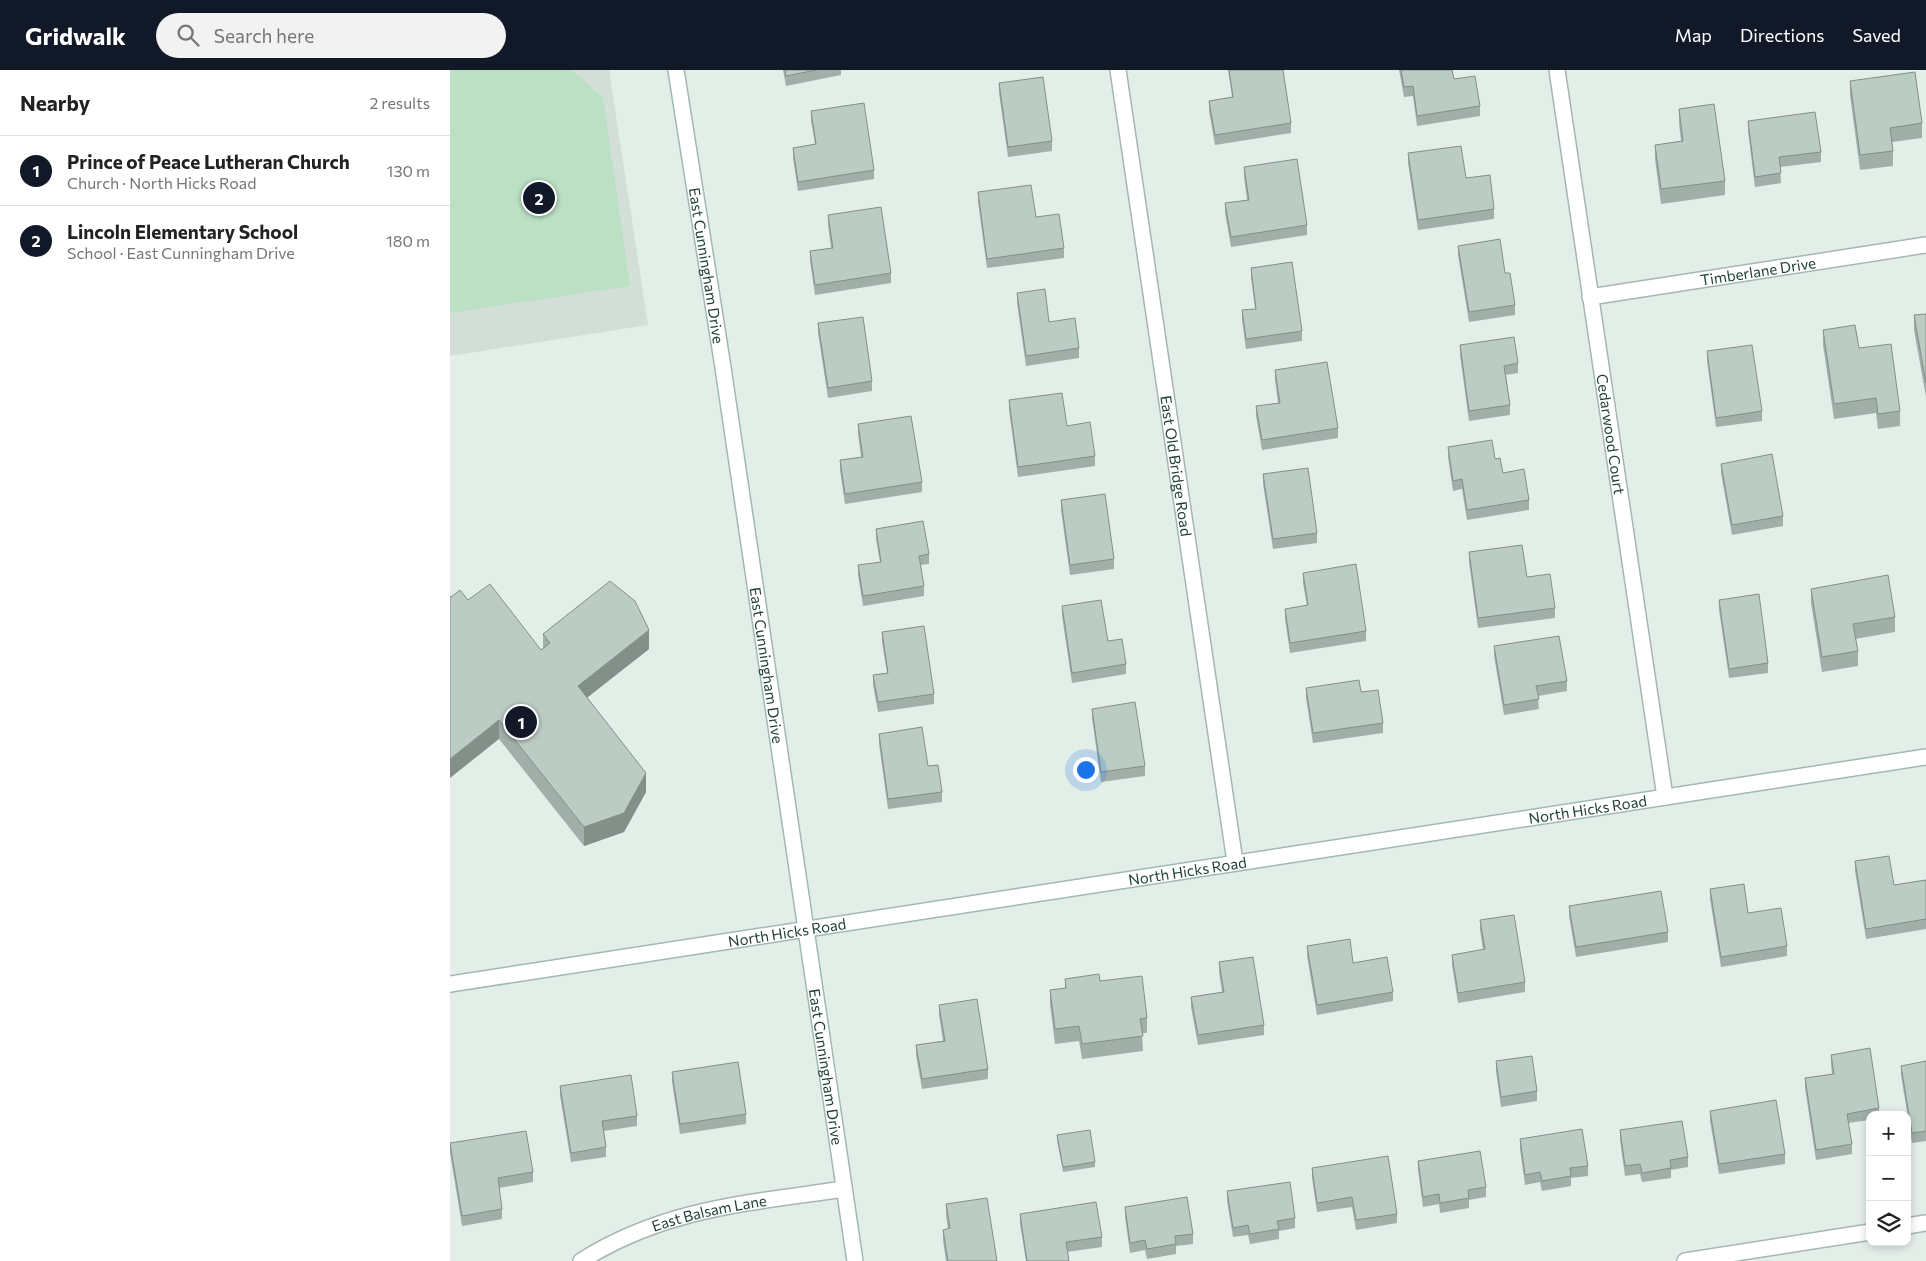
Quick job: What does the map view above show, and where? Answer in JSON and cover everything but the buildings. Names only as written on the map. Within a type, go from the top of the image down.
[{"type":"street","name":"East Cunningham Drive","points":[[676,70],[723,370],[854,1261]]},
{"type":"street","name":"East Old Bridge Road","points":[[1118,70],[1234,862]]},
{"type":"street","name":"Cedarwood Court","points":[[1557,70],[1666,797]]},
{"type":"street","name":"Timberlane Drive","points":[[1590,297],[1926,245]]},
{"type":"street","name":"North Hicks Road","points":[[450,984],[804,928],[1926,757]]},
{"type":"street","name":"East Balsam Lane","points":[[581,1261],[621,1237],[688,1213],[844,1189]]},
{"type":"street","points":[[1911,1225],[1926,1223]]},
{"type":"street","points":[[1685,1261],[1866,1233]]},
{"type":"shaded area","points":[[450,70],[609,70],[648,325],[450,356]]},
{"type":"green space","points":[[450,70],[572,70],[603,98],[630,286],[450,313]]},
{"type":"place","name":"Lincoln Elementary School","points":[[539,198]]},
{"type":"place","name":"Prince of Peace Lutheran Church","points":[[521,722]]}]
